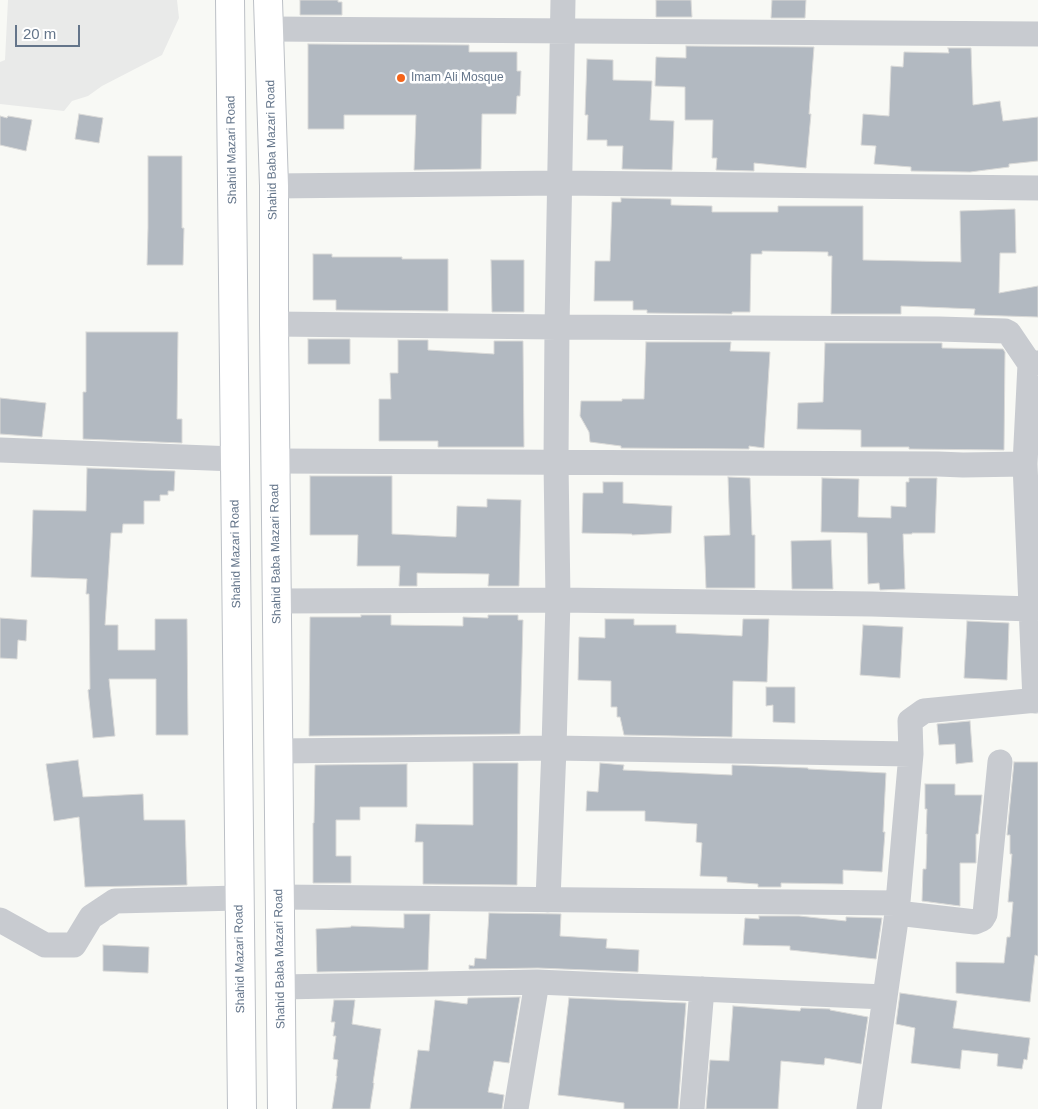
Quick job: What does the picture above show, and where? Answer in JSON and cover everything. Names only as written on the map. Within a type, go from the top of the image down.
[{"type":"main road","name":"Shahid Mazari Road","points":[[230,0],[242,1109]]},
{"type":"main road","name":"Shahid Baba Mazari Road","points":[[268,0],[274,186],[276,601],[282,1109]]},
{"type":"street","points":[[548,900],[558,600],[557,327],[563,0]]},
{"type":"street","points":[[269,29],[1038,34]]},
{"type":"street","points":[[274,186],[560,183],[1038,188]]},
{"type":"street","points":[[274,324],[1004,331],[1009,333],[1034,363],[1025,464],[1033,532],[1032,609],[1037,700],[924,711],[910,720],[911,754],[897,908],[869,1109]]},
{"type":"street","points":[[0,450],[235,459]]},
{"type":"street","points":[[275,461],[1025,464]]},
{"type":"street","points":[[276,601],[558,600],[872,604],[1032,609]]},
{"type":"street","points":[[278,751],[554,748],[911,754]]},
{"type":"street","points":[[280,897],[548,900],[897,908],[975,922],[982,919],[985,914],[1000,762]]},
{"type":"street","points":[[0,920],[45,945],[74,945],[91,917],[115,901],[239,898]]},
{"type":"street","points":[[281,987],[537,982],[885,997]]},
{"type":"street","points":[[516,1109],[537,982]]},
{"type":"street","points":[[692,1109],[702,989]]},
{"type":"shaded area","points":[[8,0],[177,0],[179,18],[162,55],[102,86],[88,96],[72,101],[64,111],[0,104],[0,62],[5,60]]},
{"type":"building","points":[[300,0],[338,0],[338,2],[342,2],[342,15],[300,15]]},
{"type":"building","points":[[656,0],[691,0],[692,17],[656,17]]},
{"type":"building","points":[[772,0],[806,0],[805,18],[771,18]]},
{"type":"building","points":[[308,44],[469,45],[469,52],[517,52],[517,71],[521,71],[520,96],[517,96],[516,114],[482,114],[481,169],[414,170],[416,115],[344,115],[344,129],[308,129]]},
{"type":"building","points":[[686,46],[814,47],[806,168],[754,163],[754,171],[716,170],[717,158],[712,158],[713,120],[685,120],[685,87],[655,86],[656,57],[686,58]]},
{"type":"building","points":[[948,48],[971,48],[973,105],[1000,101],[1003,121],[1038,117],[1038,161],[1009,164],[1009,167],[970,172],[911,171],[911,167],[874,164],[876,146],[861,145],[863,114],[889,116],[891,66],[903,67],[904,52],[949,53]]},
{"type":"building","points":[[587,59],[613,60],[613,80],[652,81],[650,120],[674,121],[672,170],[622,169],[623,146],[607,146],[607,140],[587,140],[588,115],[585,115]]},
{"type":"building","points":[[79,114],[103,118],[99,143],[75,139]]},
{"type":"building","points":[[0,116],[32,120],[26,151],[0,145]]},
{"type":"building","points":[[148,156],[182,156],[183,265],[147,265]]},
{"type":"building","points":[[621,198],[671,199],[671,205],[712,206],[712,212],[778,212],[778,206],[863,206],[863,260],[961,262],[960,211],[1015,209],[1016,253],[1000,253],[999,293],[1038,286],[1038,317],[974,315],[975,309],[901,306],[901,314],[831,314],[832,256],[828,256],[828,252],[762,251],[762,254],[751,254],[750,312],[732,312],[732,314],[647,313],[647,310],[633,310],[633,301],[594,301],[595,261],[610,261],[612,202],[621,202]]},
{"type":"building","points":[[313,254],[332,254],[332,257],[448,259],[448,311],[336,310],[336,300],[313,300]]},
{"type":"building","points":[[491,260],[524,260],[524,312],[492,312]]},
{"type":"building","points":[[86,332],[178,332],[177,419],[182,419],[182,443],[83,439],[83,392],[86,392]]},
{"type":"building","points":[[308,339],[350,339],[350,364],[308,364]]},
{"type":"building","points":[[398,340],[428,340],[428,350],[494,354],[494,341],[523,341],[524,447],[438,447],[438,441],[379,441],[379,399],[391,399],[390,373],[398,373]]},
{"type":"building","points":[[646,342],[731,342],[730,351],[770,352],[764,448],[749,446],[749,449],[621,448],[621,446],[590,442],[589,432],[580,416],[581,401],[644,399]]},
{"type":"building","points":[[825,343],[942,343],[942,348],[1003,349],[1005,352],[1004,450],[861,447],[861,430],[797,429],[798,403],[823,402]]},
{"type":"building","points":[[0,398],[46,403],[42,437],[0,434]]},
{"type":"building","points":[[87,468],[175,471],[174,491],[168,491],[168,495],[160,495],[160,501],[144,501],[144,524],[123,524],[122,533],[111,533],[105,625],[118,625],[118,650],[155,650],[155,619],[187,619],[188,735],[156,735],[156,679],[109,679],[115,736],[93,738],[88,690],[90,689],[89,594],[86,594],[87,579],[31,577],[33,510],[86,511]]},
{"type":"building","points":[[310,476],[392,476],[392,534],[456,537],[457,506],[487,507],[487,499],[521,500],[519,586],[488,586],[489,574],[417,573],[417,586],[399,586],[400,566],[357,566],[358,535],[310,535]]},
{"type":"building","points":[[728,477],[750,478],[752,535],[755,535],[755,588],[706,588],[704,536],[730,535]]},
{"type":"building","points":[[822,478],[859,479],[858,517],[891,518],[891,506],[906,507],[906,482],[909,482],[909,478],[937,478],[935,533],[903,534],[905,589],[880,590],[879,583],[868,584],[867,533],[821,532]]},
{"type":"building","points":[[603,482],[623,482],[623,503],[672,506],[671,533],[632,535],[582,533],[583,493],[603,493]]},
{"type":"building","points":[[831,540],[833,589],[792,589],[791,541]]},
{"type":"building","points":[[361,615],[391,615],[391,625],[463,626],[463,617],[488,618],[488,615],[518,615],[518,620],[523,620],[520,734],[309,736],[310,617],[361,617]]},
{"type":"building","points":[[0,618],[27,620],[26,641],[18,640],[17,659],[0,658]]},
{"type":"building","points":[[605,619],[634,619],[634,625],[676,625],[676,633],[742,636],[743,619],[769,619],[767,682],[733,681],[732,737],[624,735],[620,717],[617,717],[617,707],[611,707],[611,681],[578,680],[579,637],[605,638]]},
{"type":"building","points":[[967,621],[1009,623],[1007,680],[964,678]]},
{"type":"building","points":[[863,625],[903,627],[900,678],[860,675]]},
{"type":"building","points":[[766,687],[795,687],[795,723],[773,722],[773,705],[766,706]]},
{"type":"building","points":[[970,721],[973,762],[956,764],[955,744],[939,745],[937,724]]},
{"type":"building","points":[[78,760],[83,797],[143,794],[144,820],[185,820],[187,885],[85,887],[79,817],[54,821],[46,764]]},
{"type":"building","points":[[1014,762],[1038,762],[1038,956],[1035,955],[1030,1002],[956,993],[956,962],[1004,963],[1007,937],[1010,937],[1013,902],[1008,902],[1012,854],[1010,854],[1010,835],[1007,835]]},
{"type":"building","points":[[473,763],[518,763],[517,885],[423,884],[423,842],[415,842],[416,824],[473,825]]},
{"type":"building","points":[[600,763],[624,765],[623,770],[732,775],[732,765],[886,773],[882,872],[843,870],[843,884],[781,883],[781,887],[758,887],[758,884],[727,882],[727,877],[700,876],[702,843],[696,842],[697,824],[645,821],[645,811],[586,811],[587,791],[598,792]]},
{"type":"building","points":[[407,764],[407,807],[360,807],[360,820],[336,820],[336,856],[351,856],[351,883],[313,883],[315,765]]},
{"type":"building","points":[[925,784],[955,784],[955,795],[982,795],[978,834],[976,834],[976,863],[960,863],[960,906],[922,901],[923,869],[926,869],[927,834]]},
{"type":"building","points":[[489,913],[561,914],[560,936],[607,939],[606,948],[639,950],[638,972],[538,968],[469,969],[469,965],[474,966],[475,958],[486,959]]},
{"type":"building","points":[[404,914],[430,914],[428,970],[317,972],[316,929],[351,926],[404,928]]},
{"type":"building","points":[[759,916],[799,916],[846,921],[846,917],[882,918],[876,959],[790,950],[790,946],[743,945],[745,918],[759,919]]},
{"type":"building","points":[[103,945],[149,947],[148,973],[103,971]]},
{"type":"building","points":[[900,993],[957,1001],[953,1028],[1030,1038],[1027,1060],[1024,1059],[1022,1069],[997,1066],[998,1054],[962,1050],[960,1069],[911,1063],[915,1028],[896,1024]]},
{"type":"building","points":[[520,997],[509,1063],[494,1061],[488,1092],[504,1095],[502,1109],[410,1109],[418,1050],[429,1051],[435,1000],[467,1004],[468,998]]},
{"type":"building","points":[[569,998],[686,1003],[678,1109],[624,1109],[624,1103],[558,1095]]},
{"type":"building","points":[[334,1000],[355,1000],[352,1024],[381,1029],[370,1109],[332,1109],[338,1060],[333,1059],[336,1036],[333,1036],[335,1022],[331,1022]]},
{"type":"building","points":[[733,1006],[800,1011],[801,1008],[830,1009],[868,1017],[861,1064],[825,1058],[824,1065],[781,1061],[778,1109],[706,1109],[710,1060],[729,1061]]},
{"type":"place","name":"Imam Ali Mosque","points":[[401,78]]}]
